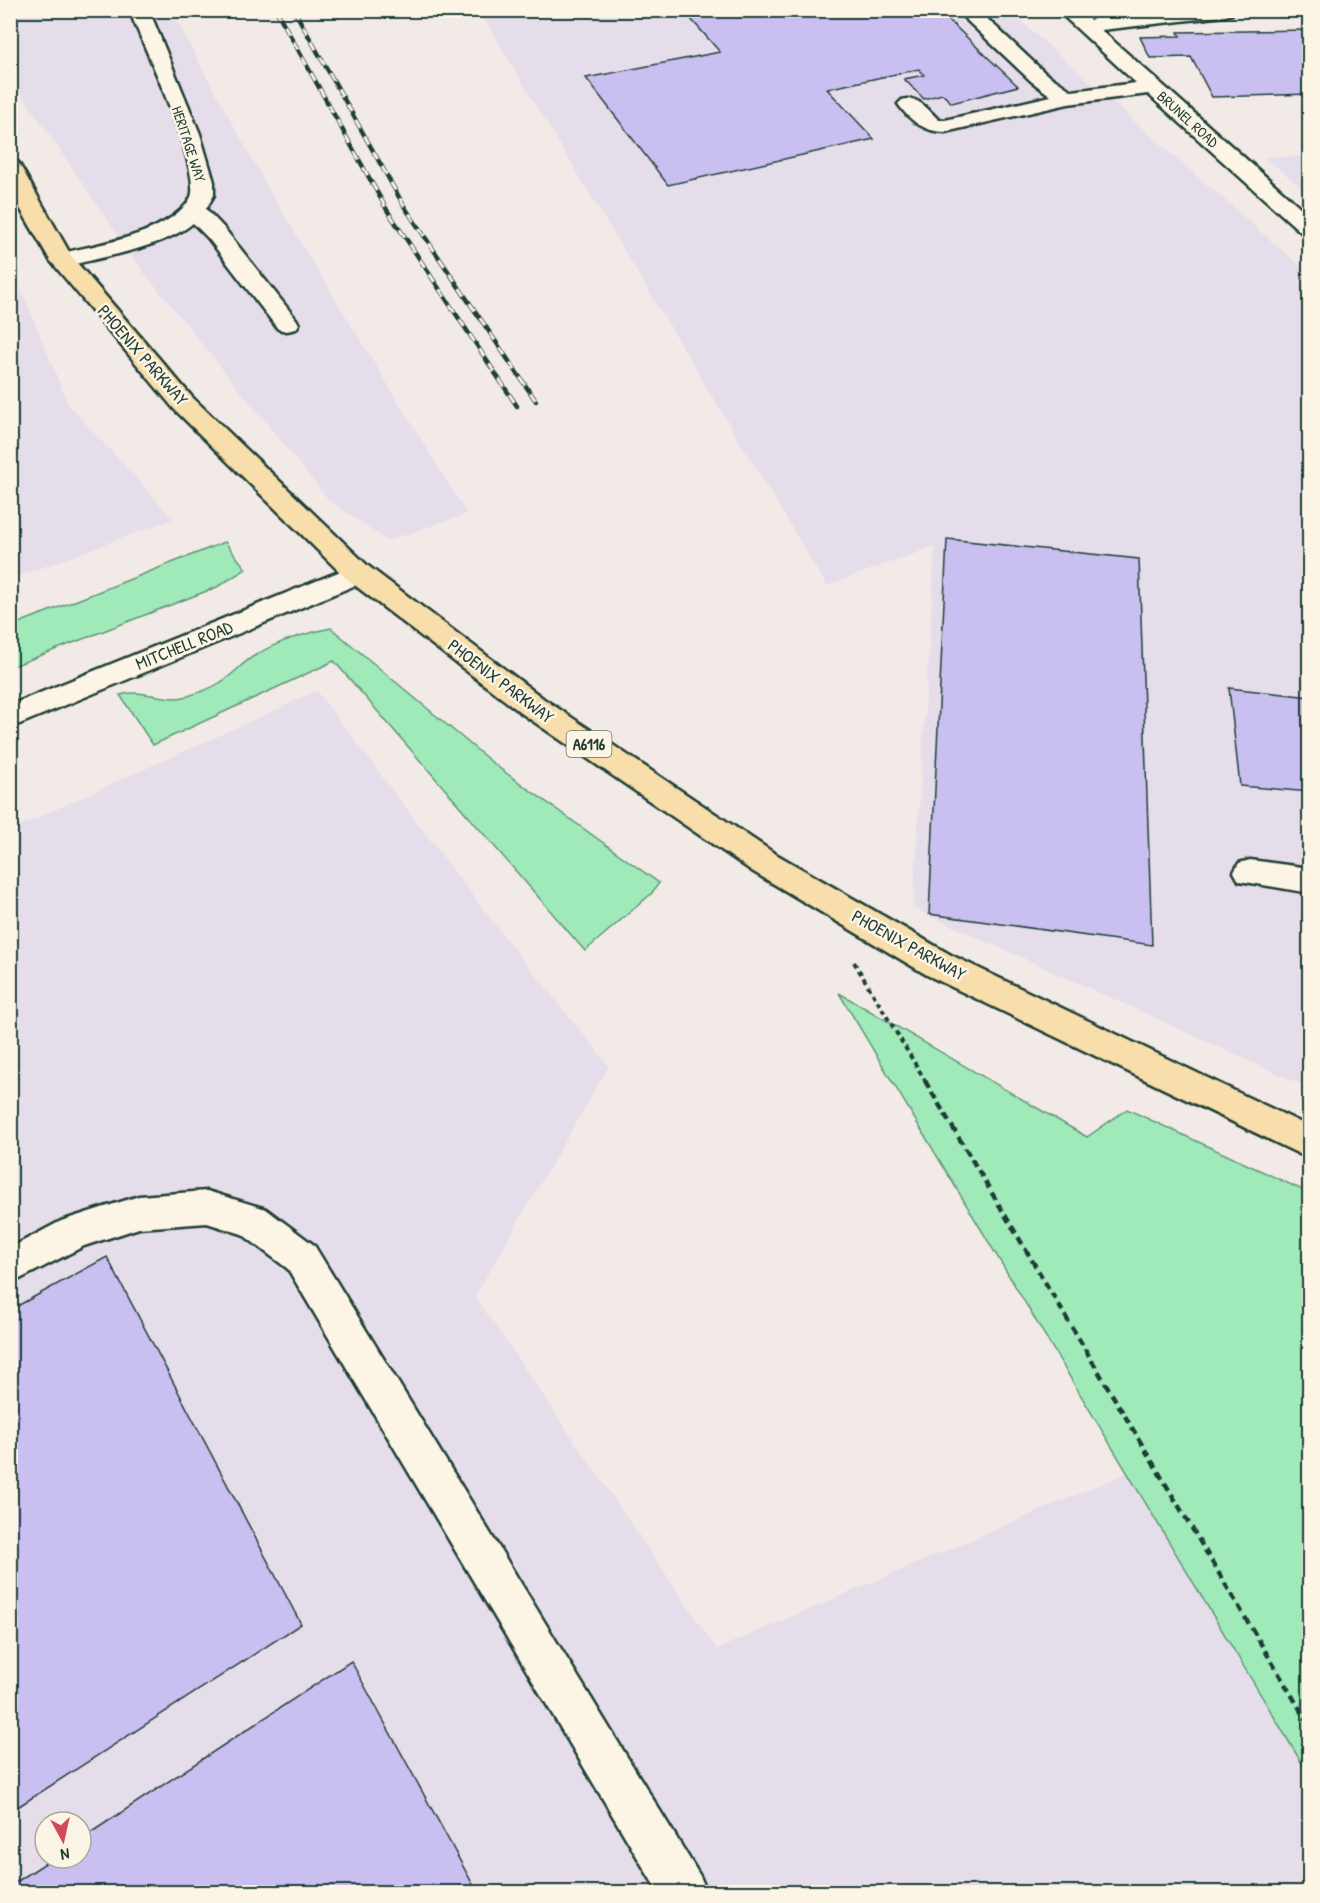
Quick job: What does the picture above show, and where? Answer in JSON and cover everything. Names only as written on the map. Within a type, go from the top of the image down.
[{"type":"main road","name":"PHOENIX PARKWAY","points":[[10,167],[62,260],[183,403],[358,573],[534,707],[773,867],[939,964],[1310,1144]]},
{"type":"street","name":"HERITAGE WAY","points":[[62,260],[155,234],[178,224],[203,196],[204,181],[140,10]]},
{"type":"street","points":[[966,10],[1038,77],[1068,98]]},
{"type":"street","name":"BRUNEL ROAD","points":[[1066,10],[1310,228]]},
{"type":"street","points":[[1086,28],[1102,22],[1225,10]]},
{"type":"street","points":[[909,104],[933,126],[945,126],[1068,98],[1152,87]]},
{"type":"street","points":[[193,209],[216,233],[287,324]]},
{"type":"street","name":"MITCHELL ROAD","points":[[10,717],[358,573]]},
{"type":"street","points":[[1250,872],[1310,880]]},
{"type":"street","points":[[10,1267],[74,1233],[139,1212],[207,1207],[253,1221],[302,1257],[684,1893]]},
{"type":"path","points":[[848,952],[1310,1726]]},
{"type":"shaded area","points":[[10,11],[171,11],[270,192],[467,514],[387,541],[328,499],[142,270],[11,79]]},
{"type":"shaded area","points":[[479,11],[1009,11],[1309,274],[1309,1088],[913,908],[935,546],[827,586]]},
{"type":"shaded area","points":[[1309,156],[1309,193],[1264,157]]},
{"type":"shaded area","points":[[11,264],[68,404],[173,519],[11,579]]},
{"type":"shaded area","points":[[317,691],[503,935],[609,1066],[475,1296],[717,1649],[1134,1470],[1309,1761],[1309,1892],[11,1892],[10,830]]},
{"type":"green space","points":[[225,542],[246,569],[217,587],[11,667],[11,626]]},
{"type":"green space","points":[[331,628],[495,765],[659,883],[651,894],[585,951],[334,661],[153,745],[120,695],[138,693],[179,698],[192,695],[217,684],[250,659],[272,646]]},
{"type":"green space","points":[[839,993],[1087,1137],[1127,1109],[1309,1193],[1309,1775]]},
{"type":"building","points":[[683,10],[938,10],[1018,86],[952,103],[942,94],[924,99],[904,79],[924,75],[919,69],[827,89],[874,139],[668,185],[586,78],[720,52]]},
{"type":"building","points":[[1305,30],[1310,37],[1310,94],[1212,97],[1191,57],[1150,58],[1140,37],[1180,36],[1178,32]]},
{"type":"building","points":[[947,539],[1139,559],[1152,945],[929,914]]},
{"type":"building","points":[[1229,688],[1310,697],[1310,792],[1240,786]]},
{"type":"building","points":[[107,1257],[301,1624],[10,1812],[10,1310]]},
{"type":"building","points":[[351,1661],[477,1892],[10,1892],[10,1886],[35,1870],[93,1870],[93,1831]]},
{"type":"railway","points":[[276,10],[387,210],[517,406]]},
{"type":"railway","points":[[294,10],[404,206],[536,401]]}]
